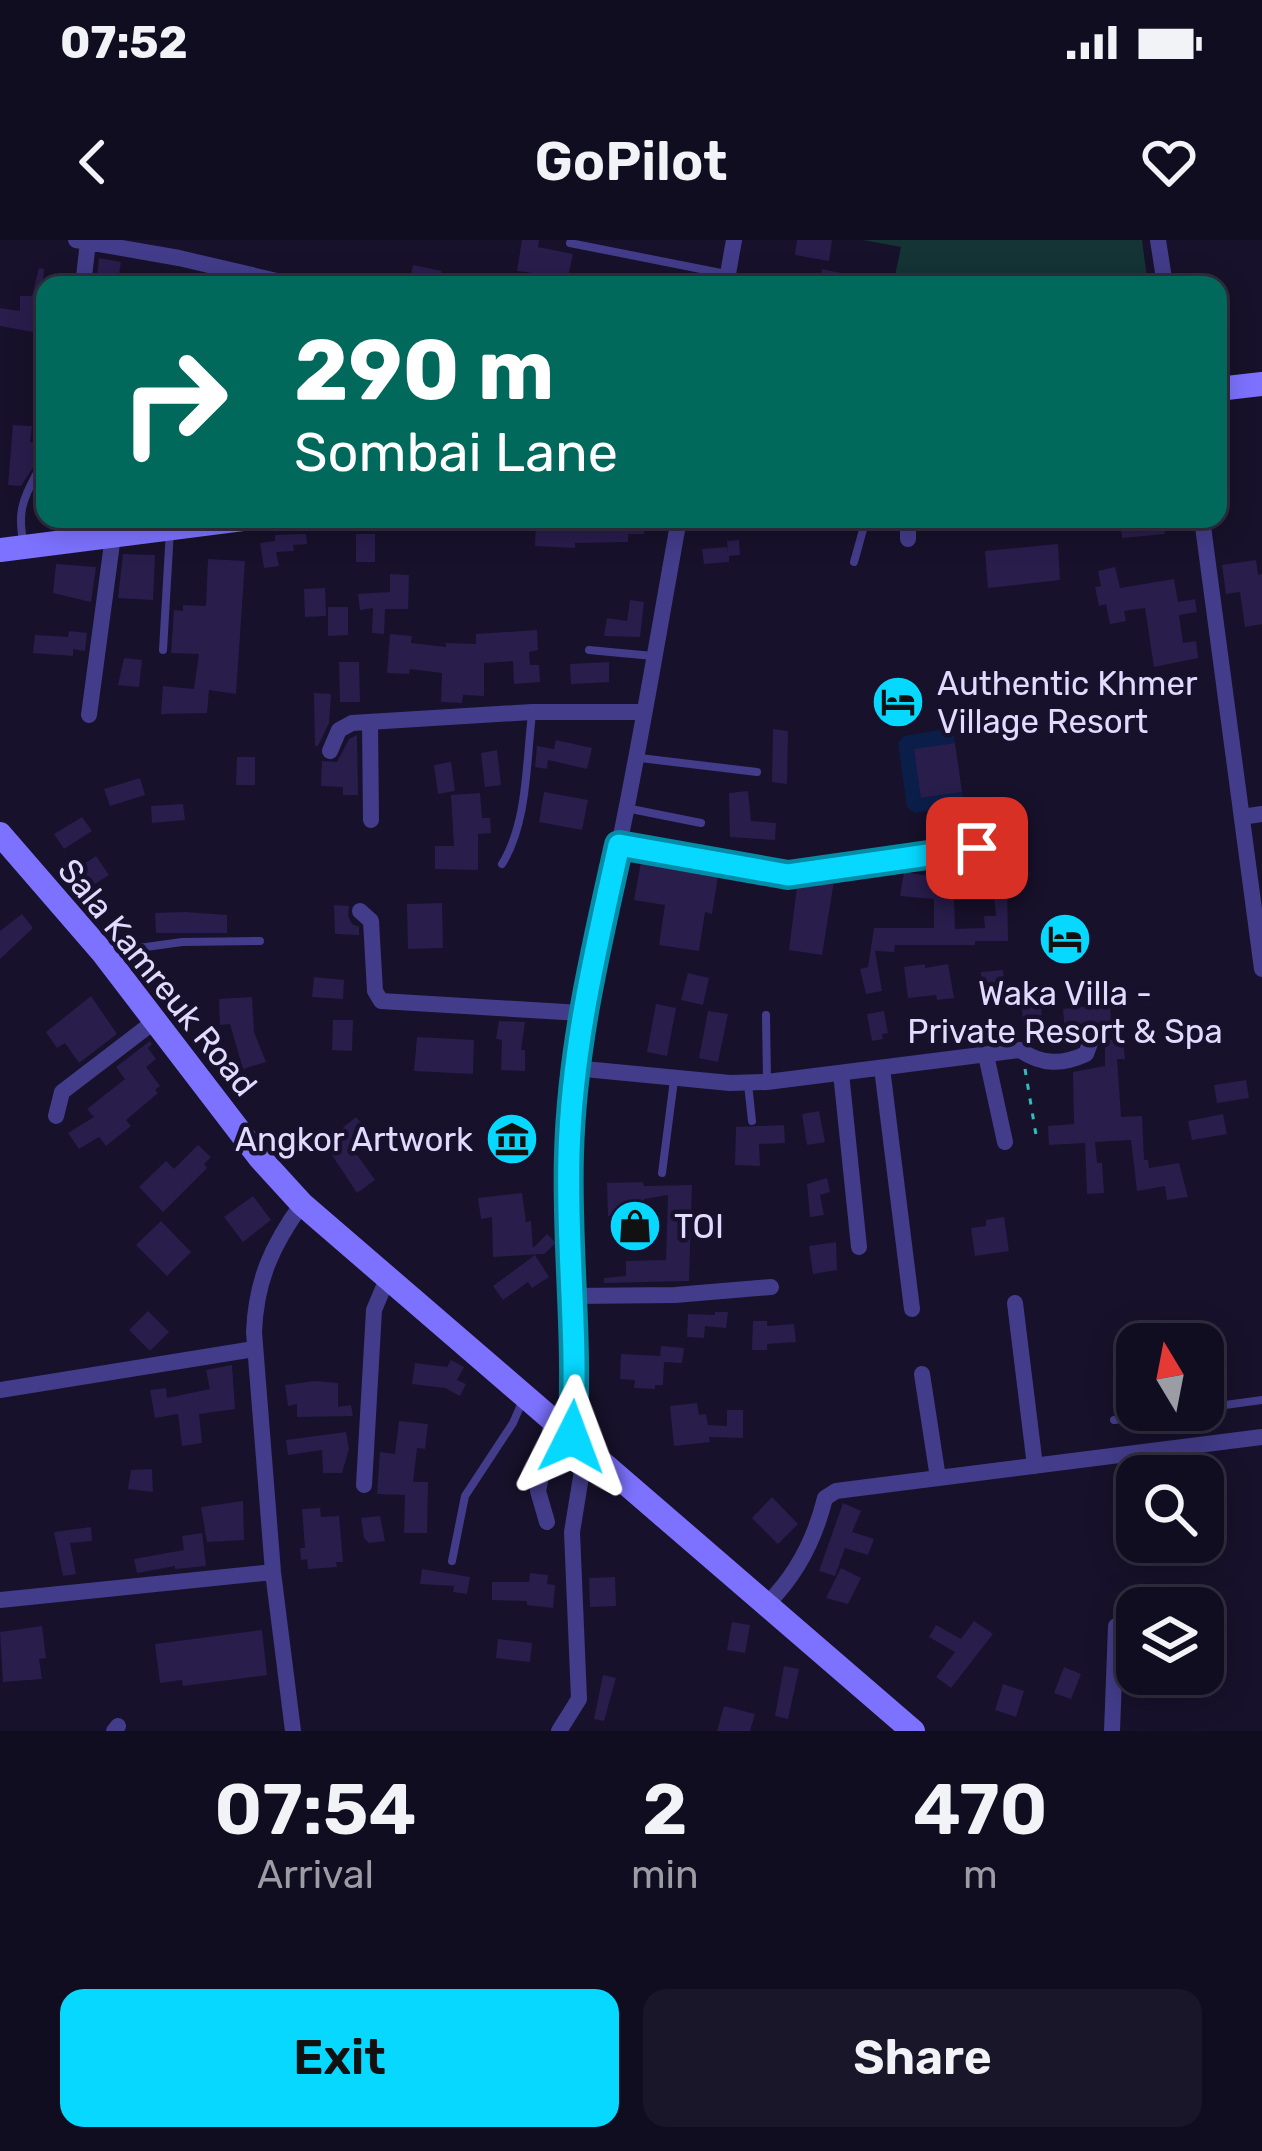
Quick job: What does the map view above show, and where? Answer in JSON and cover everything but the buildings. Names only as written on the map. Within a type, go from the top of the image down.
[{"type":"street","points":[[76,240],[251,276]]},
{"type":"street","points":[[728,276],[734,240]]},
{"type":"street","points":[[1158,240],[1164,276]]},
{"type":"street","points":[[84,276],[88,242]]},
{"type":"street","points":[[1227,387],[1262,384]]},
{"type":"street","points":[[12,548],[177,528]]},
{"type":"street","points":[[559,1731],[579,1699],[570,1435],[575,1375],[569,1157],[574,1068],[581,1013],[630,848],[634,809],[649,760],[642,712],[677,528]]},
{"type":"street","points":[[908,528],[908,539]]},
{"type":"street","points":[[1203,528],[1262,970]]},
{"type":"street","points":[[89,716],[113,536]]},
{"type":"street","points":[[330,751],[345,726],[370,722],[532,712],[642,712]]},
{"type":"street","points":[[370,722],[371,820]]},
{"type":"street","points":[[1242,817],[1262,814]]},
{"type":"street","name":"Sala Kamreuk Road","points":[[0,834],[103,953],[260,1158],[302,1204],[914,1731]]},
{"type":"street","points":[[630,848],[788,875],[991,846]]},
{"type":"street","points":[[360,910],[371,921],[375,991],[381,1001],[581,1013]]},
{"type":"street","points":[[56,1116],[62,1092],[154,1021]]},
{"type":"street","points":[[574,1068],[758,1083],[1020,1050],[1041,1062],[1068,1061],[1086,1054],[1094,1035]]},
{"type":"street","points":[[986,1054],[1005,1142]]},
{"type":"street","points":[[882,1068],[912,1310]]},
{"type":"street","points":[[842,1073],[859,1247]]},
{"type":"street","points":[[293,1731],[273,1572],[254,1349],[260,1280],[302,1204]]},
{"type":"street","points":[[364,1485],[374,1310],[387,1279]]},
{"type":"street","points":[[572,1296],[675,1295],[771,1287]]},
{"type":"street","points":[[1015,1303],[1035,1466]]},
{"type":"street","points":[[0,1390],[254,1349]]},
{"type":"street","points":[[922,1374],[938,1478]]},
{"type":"street","points":[[547,1522],[538,1491],[570,1435]]},
{"type":"street","points":[[768,1603],[803,1558],[827,1495],[1262,1437]]},
{"type":"street","points":[[0,1600],[273,1572]]},
{"type":"street","points":[[1112,1731],[1116,1626]]},
{"type":"lane","points":[[570,244],[710,276]]},
{"type":"lane","points":[[12,548],[21,502],[36,475]]},
{"type":"lane","points":[[854,562],[863,528]]},
{"type":"lane","points":[[163,650],[170,529]]},
{"type":"lane","points":[[589,650],[654,656]]},
{"type":"lane","points":[[502,864],[519,816],[532,712]]},
{"type":"lane","points":[[649,760],[757,772]]},
{"type":"lane","points":[[634,809],[701,824]]},
{"type":"lane","points":[[103,953],[182,942],[260,941]]},
{"type":"lane","points":[[752,1121],[766,1015]]},
{"type":"lane","points":[[662,1173],[674,1077]]},
{"type":"lane","points":[[452,1561],[465,1496],[524,1398]]},
{"type":"lane","points":[[1224,1405],[1262,1400]]},
{"type":"path","points":[[1020,1050],[1037,1141]]},
{"type":"green space","points":[[863,240],[1142,240],[1147,276],[895,276],[901,247]]},
{"type":"water","points":[[952,728],[955,743],[914,750],[922,798],[962,792],[965,805],[915,813],[907,807],[898,743],[904,736]]},
{"type":"place","name":"Authentic Khmer Village Resort","points":[[898,702]]},
{"type":"place","name":"Waka Villa - Private Resort & Spa","points":[[1065,939]]},
{"type":"place","name":"Angkor Artwork","points":[[512,1139]]},
{"type":"place","name":"TOI","points":[[635,1226]]},
{"type":"route","points":[[572,1437],[575,1375],[569,1157],[574,1068],[581,1013],[619,845],[788,875],[977,848]]}]
